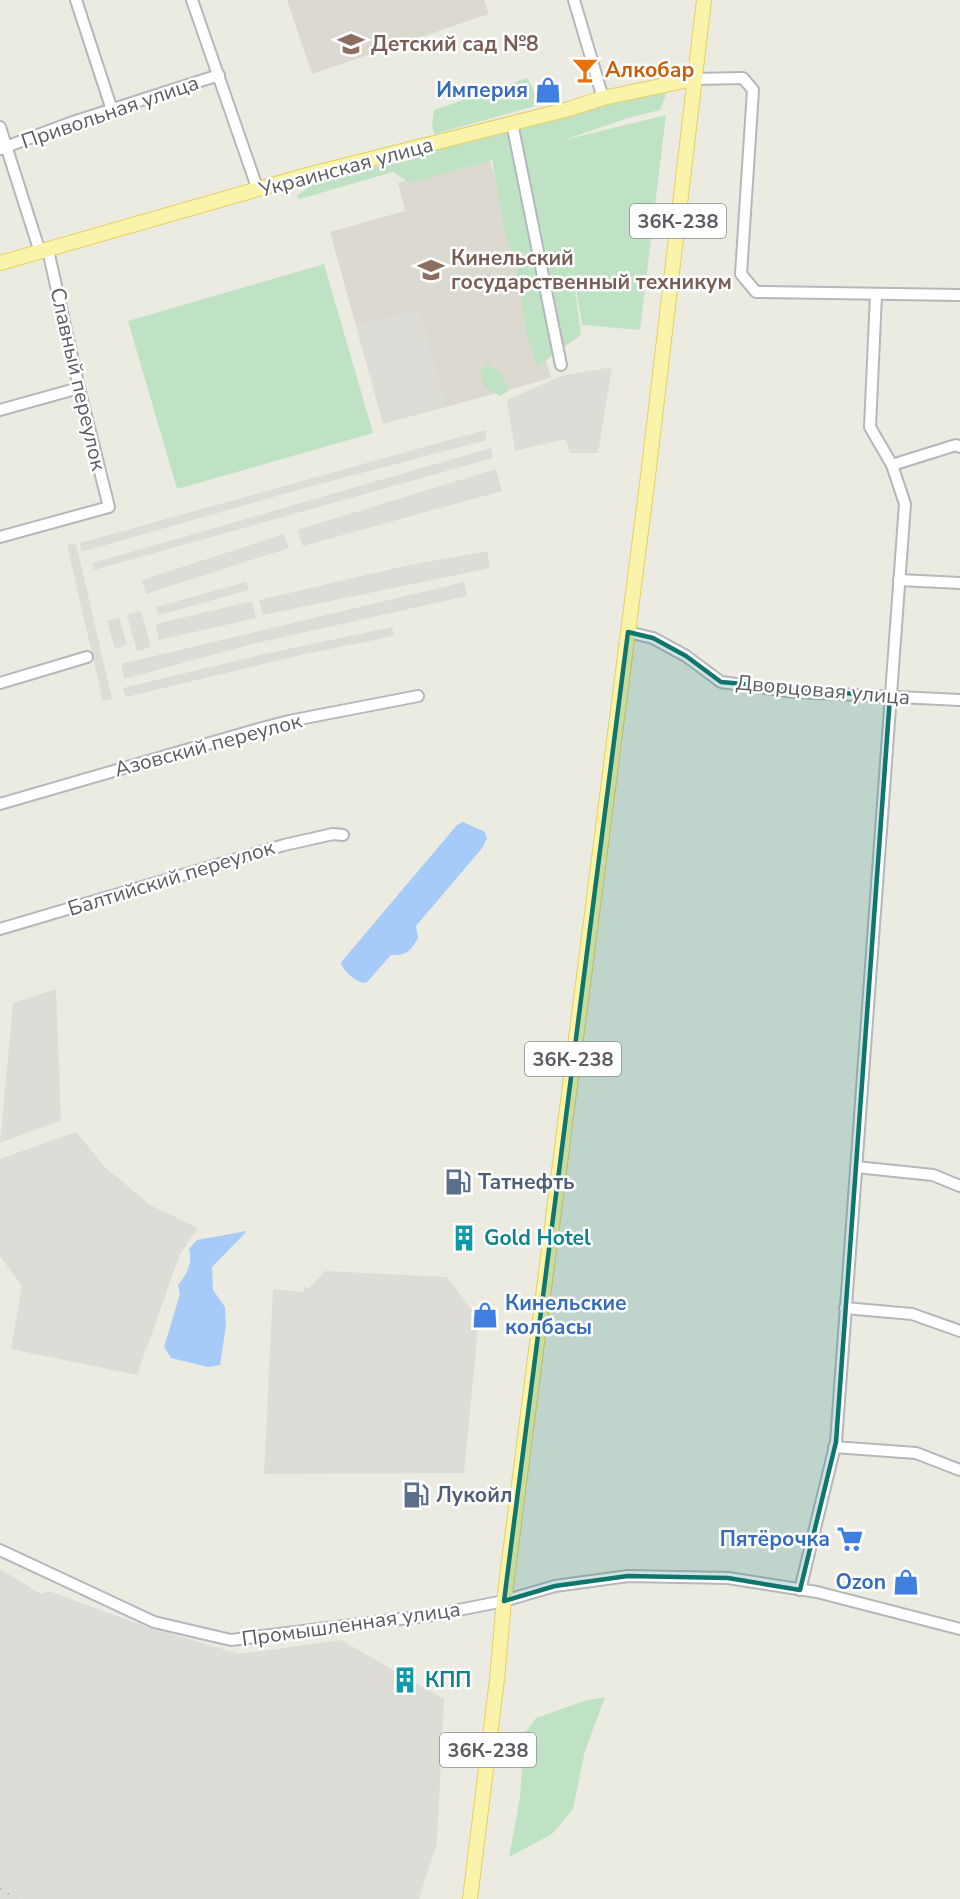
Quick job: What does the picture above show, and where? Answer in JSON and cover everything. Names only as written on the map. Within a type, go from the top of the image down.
[{"type":"main road","name":"36К-238","points":[[470,1899],[504,1601],[643,517],[704,0]]},
{"type":"main road","name":"Украинская улица","points":[[0,263],[307,175],[569,109],[603,98],[694,79]]},
{"type":"street","points":[[76,0],[112,110]]},
{"type":"street","points":[[192,0],[258,190]]},
{"type":"street","points":[[574,0],[603,98]]},
{"type":"street","name":"Привольная улица","points":[[3,148],[219,75]]},
{"type":"street","points":[[694,79],[743,78],[753,90],[741,274],[756,292],[960,295]]},
{"type":"street","points":[[512,123],[561,365]]},
{"type":"street","name":"Славный переулок","points":[[0,127],[3,148],[44,251],[109,507],[0,537]]},
{"type":"street","points":[[800,1590],[834,1447],[905,504],[892,465],[870,427],[876,295]]},
{"type":"street","points":[[0,410],[79,388]]},
{"type":"street","points":[[892,465],[956,446],[960,447]]},
{"type":"street","points":[[899,580],[960,582]]},
{"type":"street","name":"Дворцовая улица","points":[[628,632],[653,638],[678,651],[721,682],[796,692],[960,700]]},
{"type":"street","points":[[0,683],[87,657]]},
{"type":"street","name":"Азовский переулок","points":[[0,804],[289,721],[418,696]]},
{"type":"street","name":"Балтийский переулок","points":[[0,929],[284,845],[333,834],[343,835]]},
{"type":"street","points":[[856,1167],[933,1175],[960,1186]]},
{"type":"street","points":[[845,1308],[912,1314],[960,1331]]},
{"type":"street","points":[[834,1447],[916,1453],[960,1470]]},
{"type":"street","name":"Промышленная улица","points":[[0,1550],[154,1622],[231,1640],[433,1615],[504,1601],[555,1586],[628,1576],[728,1578],[800,1590],[960,1629]]},
{"type":"highlighted area","points":[[628,632],[653,638],[686,656],[721,682],[890,697],[836,1442],[800,1590],[728,1578],[628,1576],[555,1586],[504,1601],[627,643]]},
{"type":"shaded area","name":"Детский сад №8","points":[[287,0],[484,0],[489,14],[312,74]]},
{"type":"shaded area","name":"Кинельский государственный техникум","points":[[489,157],[551,378],[446,407],[419,309],[356,326],[330,232],[405,211],[398,183]]},
{"type":"shaded area","points":[[419,308],[446,407],[383,424],[356,326]]},
{"type":"shaded area","points":[[612,367],[598,453],[570,453],[566,439],[515,451],[507,400],[561,376]]},
{"type":"shaded area","points":[[485,430],[487,440],[308,487],[81,552],[80,543]]},
{"type":"shaded area","points":[[491,448],[493,458],[94,570],[93,563]]},
{"type":"shaded area","points":[[496,469],[502,491],[303,546],[297,530]]},
{"type":"shaded area","points":[[284,534],[289,548],[146,594],[142,580]]},
{"type":"shaded area","points":[[76,543],[112,699],[103,701],[67,545]]},
{"type":"shaded area","points":[[487,551],[490,568],[263,615],[259,600],[405,566]]},
{"type":"shaded area","points":[[246,582],[249,590],[159,615],[156,607]]},
{"type":"shaded area","points":[[464,582],[467,596],[256,643],[124,679],[121,664]]},
{"type":"shaded area","points":[[252,601],[256,618],[159,640],[156,624]]},
{"type":"shaded area","points":[[141,611],[151,647],[137,651],[127,615]]},
{"type":"shaded area","points":[[119,617],[127,645],[115,649],[107,621]]},
{"type":"shaded area","points":[[392,627],[394,636],[305,654],[126,697],[123,688],[260,655]]},
{"type":"shaded area","points":[[56,989],[61,1120],[0,1143],[13,1003]]},
{"type":"shaded area","points":[[76,1132],[105,1167],[150,1205],[198,1228],[180,1254],[137,1375],[11,1349],[22,1286],[0,1256],[0,1159]]},
{"type":"shaded area","points":[[325,1271],[447,1277],[472,1310],[471,1318],[479,1319],[464,1473],[264,1474],[273,1289],[304,1292],[304,1287],[309,1288]]},
{"type":"shaded area","points":[[0,1569],[41,1594],[49,1591],[144,1626],[240,1654],[341,1640],[444,1699],[437,1844],[419,1899],[0,1899]]},
{"type":"green space","points":[[527,78],[534,91],[535,106],[434,134],[432,124],[434,110]]},
{"type":"green space","points":[[670,84],[660,110],[628,118],[564,140],[666,115],[640,330],[582,325],[571,256],[581,335],[537,367],[525,328],[517,271],[505,233],[492,160],[410,183],[393,172],[300,199],[296,196],[315,183],[364,169],[411,160],[442,148]]},
{"type":"green space","points":[[324,264],[373,433],[177,489],[128,321]]},
{"type":"green space","points":[[488,364],[502,375],[509,390],[500,396],[484,387],[480,370]]},
{"type":"green space","points":[[605,1697],[585,1751],[573,1809],[552,1834],[509,1857],[520,1798],[524,1734],[536,1718],[584,1701]]},
{"type":"water","points":[[463,822],[485,832],[487,838],[483,847],[416,926],[418,938],[410,949],[401,955],[391,955],[365,983],[354,979],[342,966],[343,960],[457,825]]},
{"type":"water","points":[[247,1231],[212,1267],[213,1290],[225,1307],[226,1325],[220,1365],[208,1367],[171,1358],[164,1347],[180,1294],[178,1285],[190,1263],[189,1249],[197,1240]]},
{"type":"railway","points":[[0,1888],[16,1899]]},
{"type":"place","name":"Детский сад №8","points":[[351,44]]},
{"type":"place","name":"Алкобар","points":[[585,70]]},
{"type":"place","name":"Империя","points":[[548,90]]},
{"type":"place","name":"Кинельский государственный техникум","points":[[431,270]]},
{"type":"place","name":"Татнефть","points":[[458,1182]]},
{"type":"place","name":"Gold Hotel","points":[[464,1238]]},
{"type":"place","name":"Кинельские колбасы","points":[[485,1315]]},
{"type":"place","name":"Лукойл","points":[[416,1495]]},
{"type":"place","name":"Пятёрочка","points":[[850,1539]]},
{"type":"place","name":"Ozon","points":[[906,1582]]},
{"type":"place","name":"КПП","points":[[405,1680]]}]
